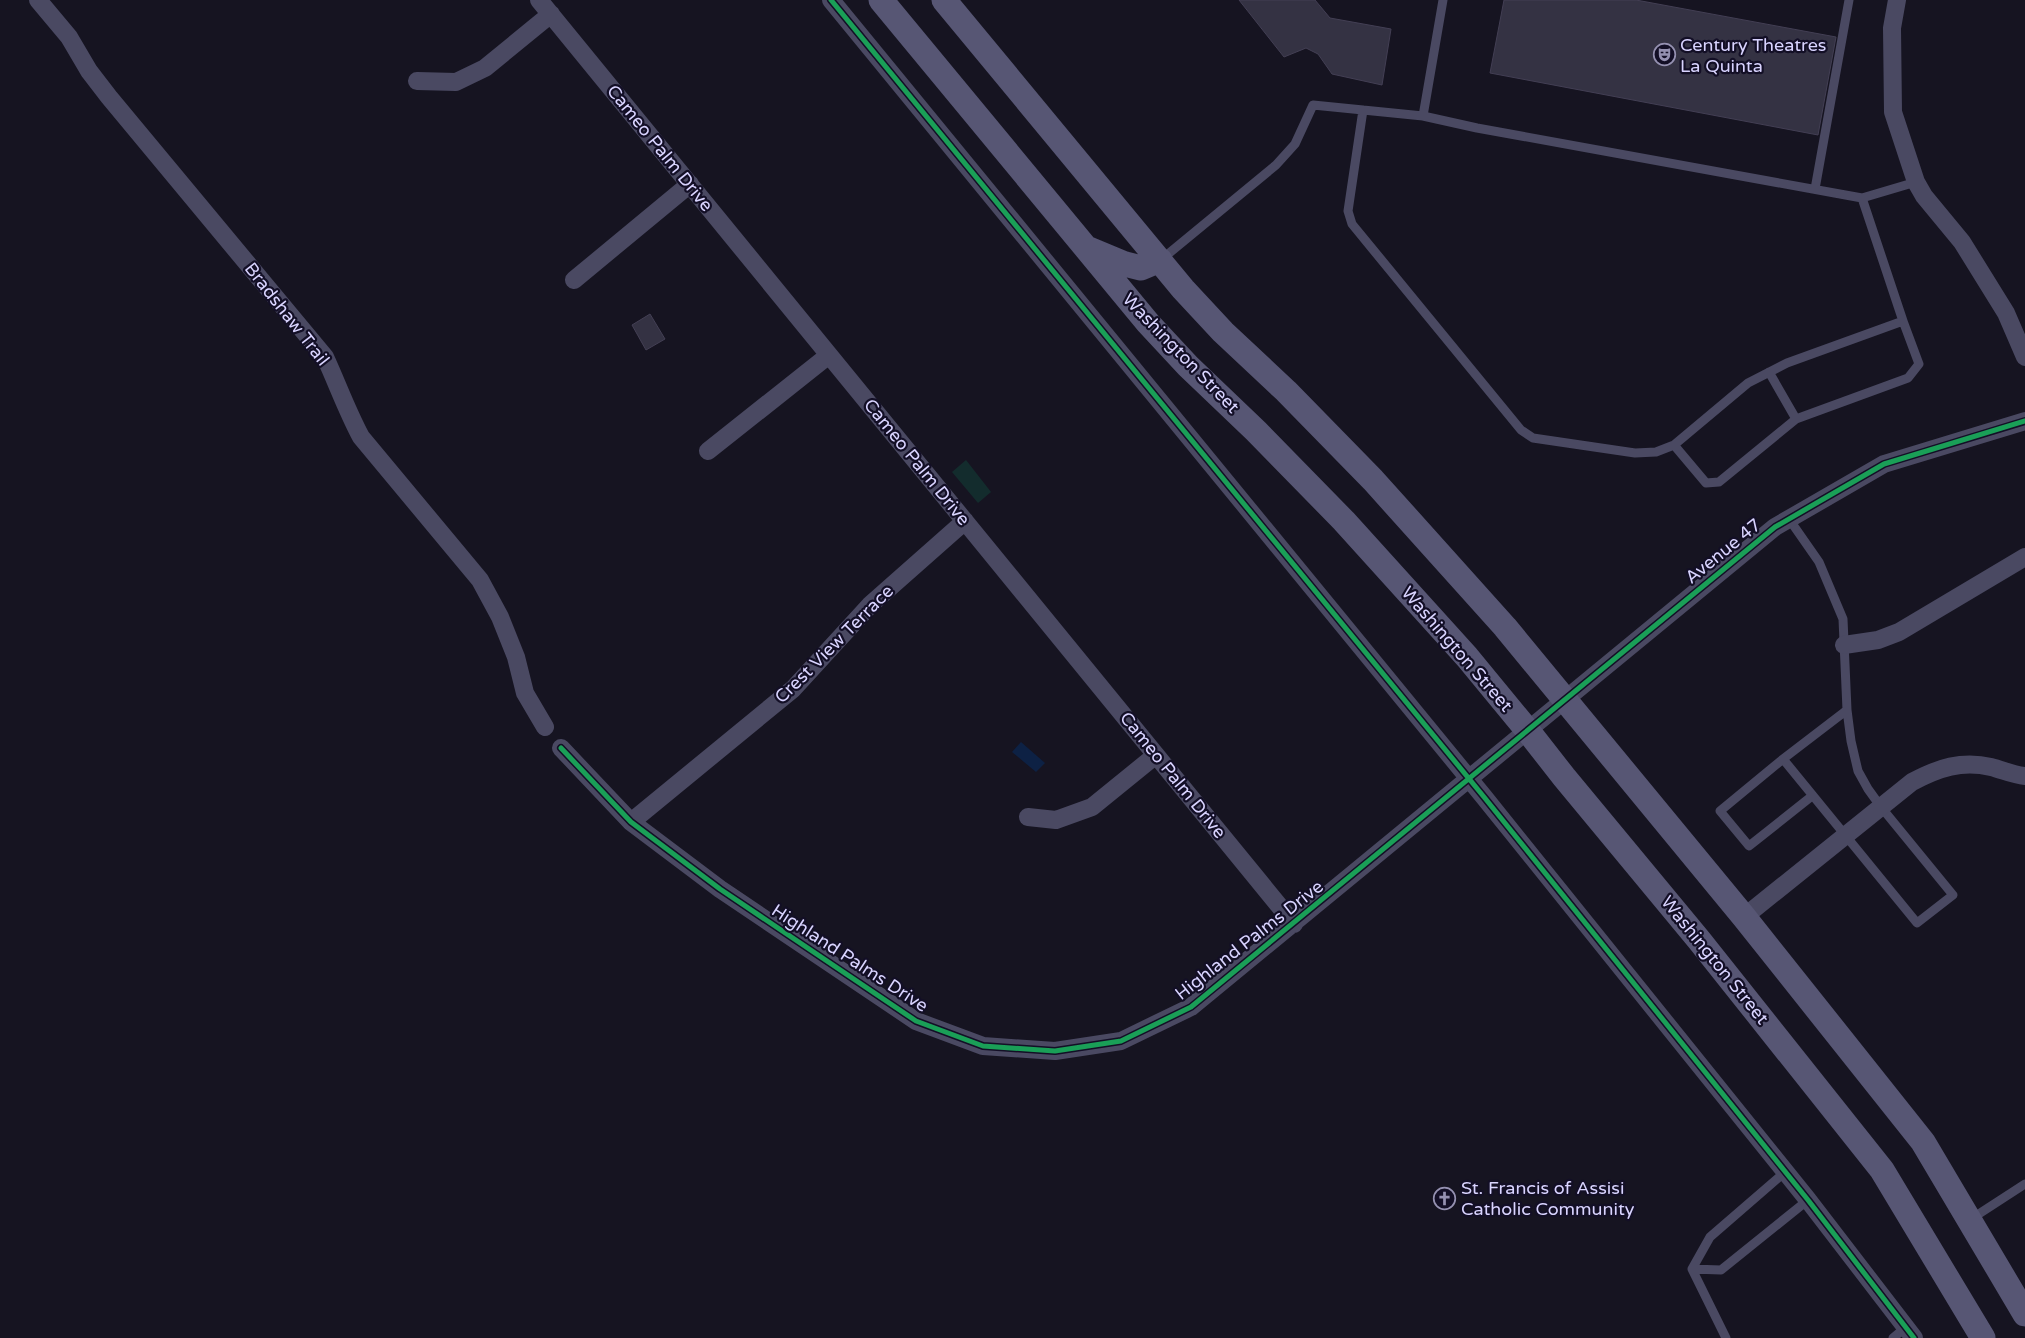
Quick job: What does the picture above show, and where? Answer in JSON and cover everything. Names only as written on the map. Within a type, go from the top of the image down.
[{"type":"main road","name":"Washington Street","points":[[881,0],[1148,323],[1188,366],[1256,431],[1344,521],[1467,657],[1700,940],[1882,1170],[1982,1338]]},
{"type":"main road","points":[[944,0],[1160,260],[1223,332],[1286,390],[1373,480],[1505,627],[1556,708],[1744,917],[1922,1142],[2025,1314]]},
{"type":"main road","points":[[1086,248],[1125,264],[1141,268],[1160,260]]},
{"type":"street","name":"Bradshaw Trail","points":[[38,0],[69,37],[89,71],[109,97],[325,356],[346,410],[361,437],[480,580],[500,617],[516,658],[525,693],[545,727]]},
{"type":"street","name":"Cameo Palm Drive","points":[[539,0],[1294,924]]},
{"type":"street","points":[[831,0],[1469,779],[1808,1200],[1905,1334]]},
{"type":"street","points":[[1897,0],[1892,28],[1892,112],[1916,182],[1924,196],[1962,242],[2006,312],[2025,357]]},
{"type":"street","points":[[417,81],[456,82],[485,68],[551,14]]},
{"type":"street","points":[[574,280],[690,184]]},
{"type":"street","points":[[708,451],[830,355]]},
{"type":"street","name":"Avenue 47","points":[[1556,708],[1775,527],[1884,464],[2025,421]]},
{"type":"street","name":"Crest View Terrace","points":[[631,822],[794,689],[870,605],[965,521]]},
{"type":"street","points":[[1844,645],[1878,640],[1899,632],[2025,557]]},
{"type":"street","name":"Highland Palms Drive","points":[[561,748],[631,822],[720,889],[916,1021],[983,1046],[1055,1051],[1120,1041],[1191,1007],[1556,708]]},
{"type":"street","points":[[1028,817],[1056,820],[1092,807],[1156,755]]},
{"type":"street","points":[[1744,917],[1912,782],[1931,772],[1950,766],[1971,764],[2025,776]]},
{"type":"lane","points":[[1423,116],[1442,0]]},
{"type":"lane","points":[[1815,190],[1849,0]]},
{"type":"lane","points":[[1160,260],[1276,165],[1295,144],[1313,105],[1423,116],[1477,128],[1862,198],[1916,182]]},
{"type":"lane","points":[[1363,110],[1348,211],[1352,224],[1520,430],[1533,438],[1635,453],[1656,452],[1674,445],[1748,383],[1787,363],[1903,321]]},
{"type":"lane","points":[[1674,445],[1706,483],[1719,482],[1796,419],[1908,378],[1919,364],[1862,198]]},
{"type":"lane","points":[[1769,372],[1796,419]]},
{"type":"lane","points":[[1783,759],[1917,922],[1953,895],[1881,807],[1868,789],[1858,770],[1851,741],[1843,618],[1819,562],[1789,519]]},
{"type":"lane","points":[[1812,796],[1749,846],[1720,811],[1783,759],[1848,710]]},
{"type":"lane","points":[[1692,1269],[1710,1237],[1785,1172]]},
{"type":"lane","points":[[1969,1220],[2025,1184]]},
{"type":"lane","points":[[1692,1269],[1721,1270],[1808,1200]]},
{"type":"lane","points":[[1692,1269],[1726,1338]]},
{"type":"green space","points":[[966,460],[991,492],[978,503],[952,472]]},
{"type":"water","points":[[1021,742],[1045,763],[1036,772],[1012,752]]},
{"type":"building","points":[[1239,0],[1315,0],[1330,18],[1391,29],[1382,85],[1332,74],[1318,54],[1306,48],[1284,57]]},
{"type":"building","name":"Century Theatres La Quinta","points":[[1504,0],[1636,0],[1836,37],[1818,135],[1490,73]]},
{"type":"building","points":[[650,314],[665,339],[646,350],[632,325]]},
{"type":"cycle path","points":[[831,0],[1484,797],[1808,1200],[1914,1338]]},
{"type":"cycle path","points":[[561,748],[631,822],[720,889],[916,1021],[983,1046],[1055,1051],[1121,1041],[1191,1007],[1775,527],[1884,464],[2025,421]]},
{"type":"place","name":"Century Theatres La Quinta","points":[[1664,55]]},
{"type":"place","name":"St. Francis of Assisi Catholic Community","points":[[1445,1198]]}]
